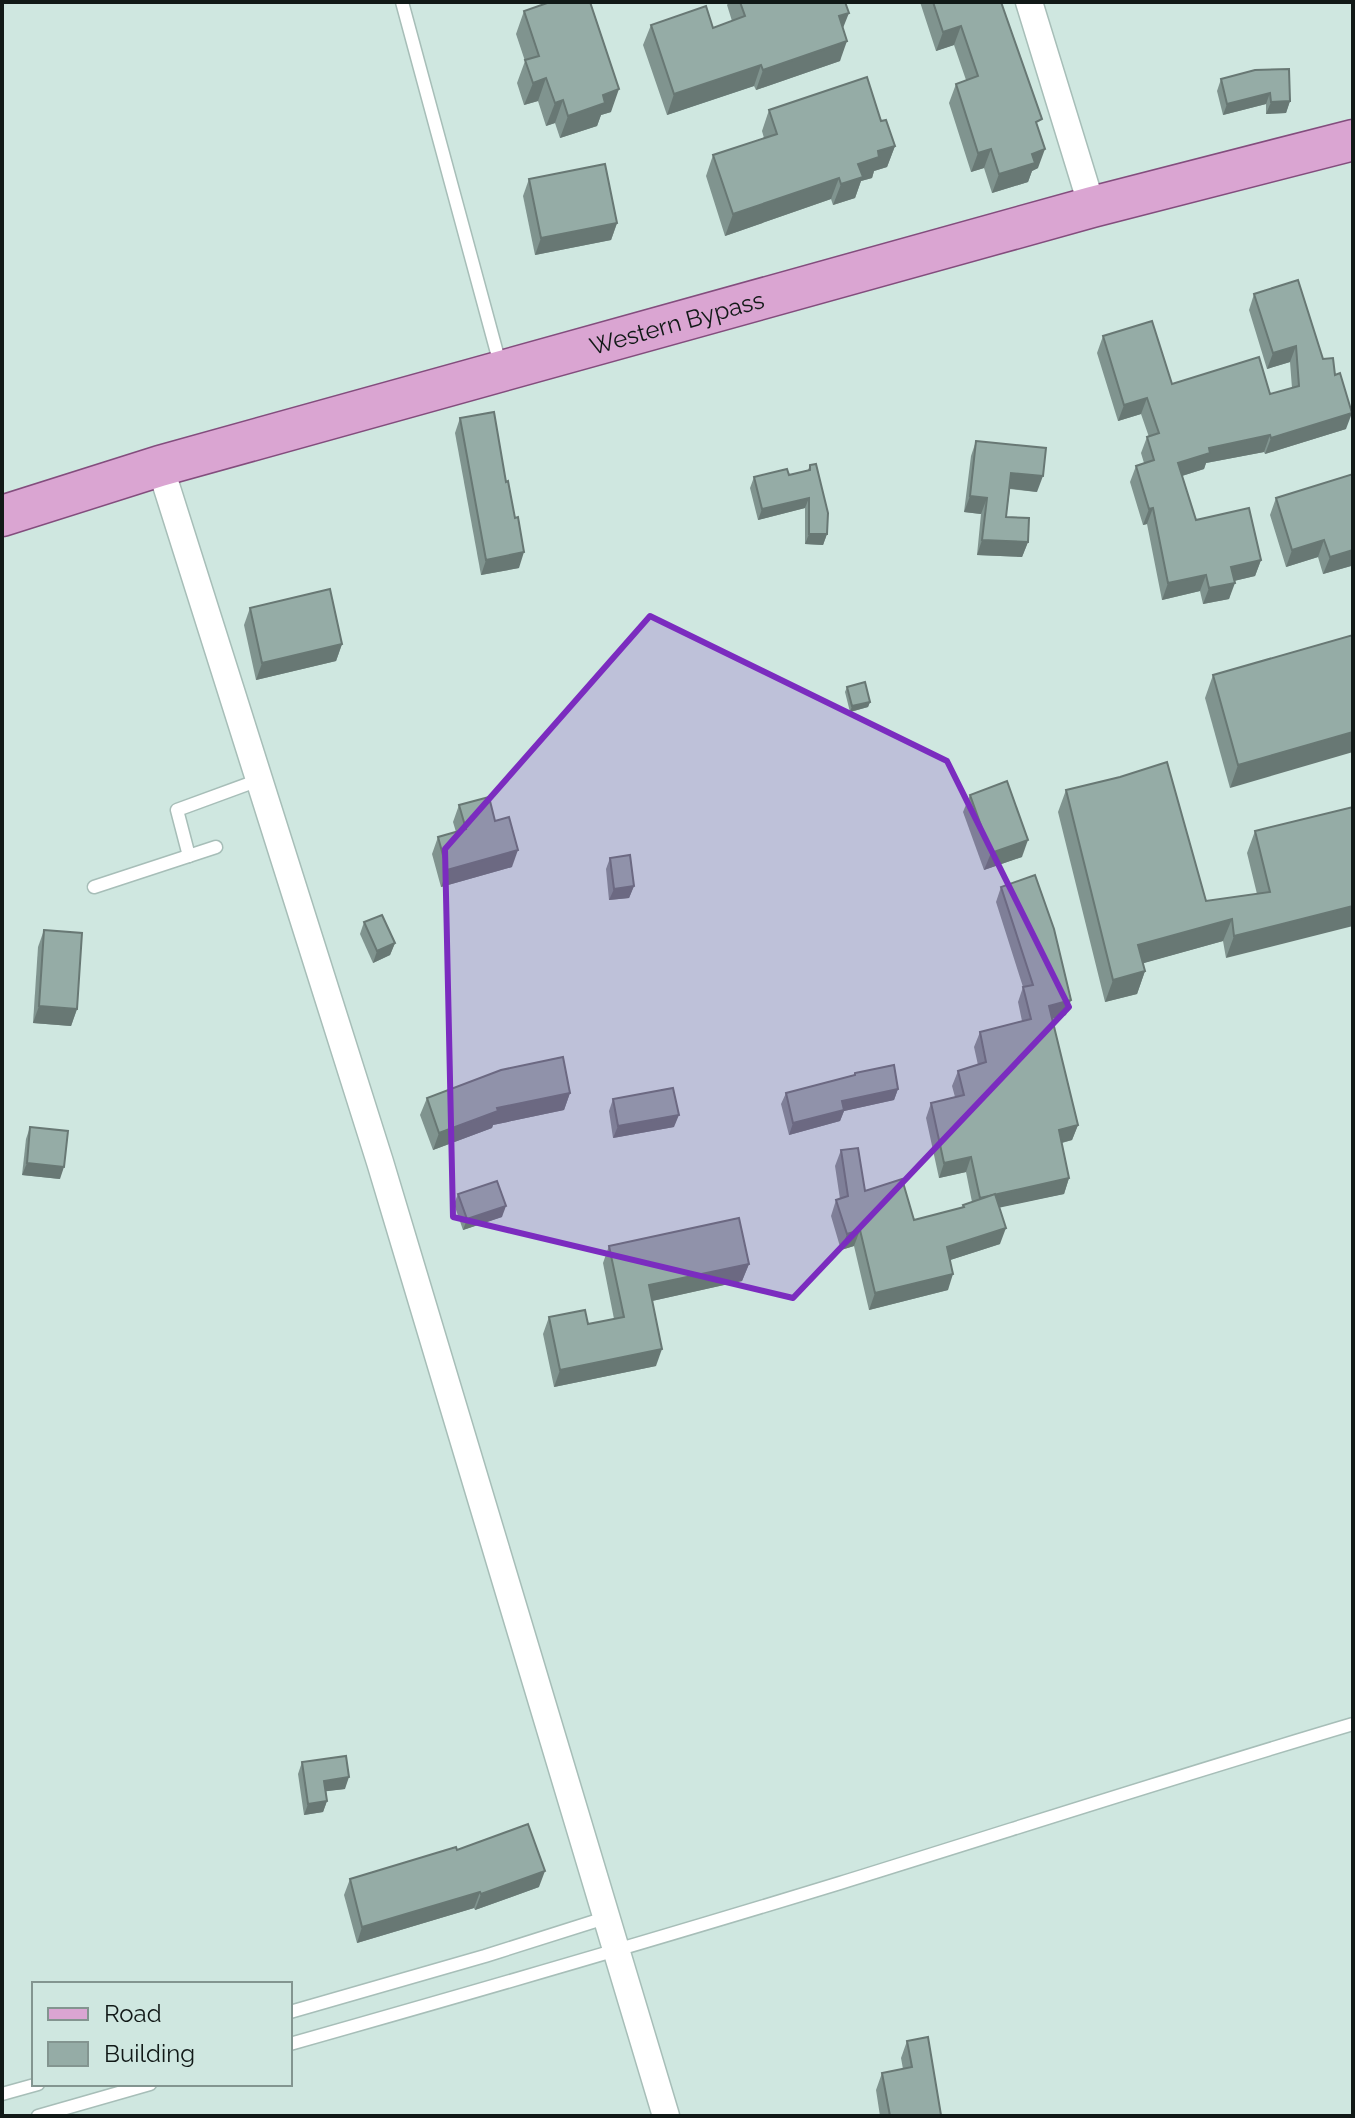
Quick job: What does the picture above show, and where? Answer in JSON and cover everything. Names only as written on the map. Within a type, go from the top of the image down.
[{"type":"main road","name":"Western Bypass","points":[[2,516],[160,466],[1092,207],[1353,140]]},
{"type":"street","points":[[1029,2],[1092,207]]},
{"type":"street","points":[[160,466],[380,1162],[666,2116]]},
{"type":"lane","points":[[402,2],[502,371]]},
{"type":"lane","points":[[189,856],[177,810],[259,780]]},
{"type":"lane","points":[[94,887],[216,847]]},
{"type":"lane","points":[[292,2043],[616,1951],[1353,1724]]},
{"type":"lane","points":[[292,2011],[605,1918]]},
{"type":"lane","points":[[2,2094],[32,2086]]},
{"type":"lane","points":[[38,2116],[143,2086]]},
{"type":"highlighted area","points":[[650,616],[947,761],[1069,1007],[793,1298],[453,1217],[445,849]]},
{"type":"building","points":[[550,2],[590,2],[619,89],[603,95],[605,103],[568,116],[563,100],[555,103],[546,78],[533,83],[525,60],[539,56],[524,11]]},
{"type":"building","points":[[740,2],[845,2],[849,13],[839,16],[847,41],[763,70],[761,65],[674,94],[651,25],[706,6],[713,28],[745,16]]},
{"type":"building","points":[[933,2],[1001,2],[1042,119],[1036,122],[1045,149],[1032,154],[1035,163],[999,174],[991,149],[978,153],[956,84],[978,76],[961,26],[943,32]]},
{"type":"building","points":[[1289,69],[1290,101],[1271,102],[1270,93],[1227,104],[1221,79],[1255,70]]},
{"type":"building","points":[[867,77],[881,121],[886,120],[895,146],[878,151],[879,157],[858,164],[863,177],[841,184],[839,178],[733,214],[713,155],[777,134],[769,110]]},
{"type":"building","points":[[605,164],[617,223],[541,238],[529,179]]},
{"type":"building","points":[[1298,280],[1323,359],[1333,358],[1335,375],[1340,373],[1352,413],[1271,438],[1270,435],[1209,448],[1210,453],[1178,463],[1196,520],[1249,508],[1261,560],[1231,567],[1235,583],[1209,588],[1206,575],[1168,583],[1153,508],[1149,509],[1136,466],[1154,460],[1147,437],[1159,433],[1147,398],[1124,405],[1103,336],[1152,321],[1172,384],[1259,357],[1270,394],[1299,386],[1296,346],[1273,353],[1254,294]]},
{"type":"building","points":[[494,412],[506,482],[515,518],[518,517],[524,552],[486,560],[460,418]]},
{"type":"building","points":[[976,441],[1046,448],[1043,476],[1011,473],[1006,517],[1029,518],[1028,542],[982,540],[987,498],[970,496]]},
{"type":"building","points":[[816,464],[828,513],[827,534],[809,534],[809,498],[762,509],[754,477],[787,469],[789,475],[810,470],[810,465]]},
{"type":"building","points":[[1353,474],[1353,550],[1330,557],[1324,540],[1292,550],[1276,498]]},
{"type":"building","points":[[330,589],[342,644],[262,663],[250,608]]},
{"type":"building","points":[[1353,635],[1353,732],[1238,765],[1213,675]]},
{"type":"building","points":[[865,682],[870,702],[852,706],[847,687]]},
{"type":"building","points":[[1167,762],[1206,901],[1270,892],[1255,831],[1353,807],[1353,906],[1234,936],[1232,919],[1138,945],[1145,971],[1113,980],[1066,790]]},
{"type":"building","points":[[1007,781],[1028,840],[991,853],[970,795]]},
{"type":"building","points":[[489,797],[495,821],[509,817],[518,850],[447,870],[438,837],[466,829],[459,805]]},
{"type":"building","points":[[630,855],[634,886],[614,889],[610,858]]},
{"type":"building","points":[[1035,875],[1054,929],[1071,1000],[1049,1006],[1078,1125],[1059,1130],[1069,1178],[980,1198],[971,1157],[944,1163],[931,1103],[964,1095],[958,1071],[986,1062],[980,1032],[1031,1019],[1023,987],[1033,985],[1001,887]]},
{"type":"building","points":[[382,915],[395,943],[377,951],[364,922]]},
{"type":"building","points":[[44,930],[82,933],[77,1009],[39,1006]]},
{"type":"building","points":[[563,1057],[570,1093],[497,1108],[498,1111],[439,1133],[427,1098],[501,1070]]},
{"type":"building","points":[[894,1065],[898,1089],[842,1101],[844,1110],[793,1123],[786,1093]]},
{"type":"building","points":[[673,1088],[679,1115],[618,1126],[613,1099]]},
{"type":"building","points":[[30,1127],[68,1131],[64,1167],[27,1163]]},
{"type":"building","points":[[858,1148],[865,1191],[902,1179],[914,1220],[964,1207],[995,1194],[1006,1228],[947,1247],[953,1274],[875,1293],[860,1230],[847,1234],[836,1200],[848,1196],[841,1150]]},
{"type":"building","points":[[497,1181],[506,1206],[467,1219],[458,1194]]},
{"type":"building","points":[[739,1218],[749,1264],[649,1285],[662,1349],[560,1370],[549,1317],[585,1310],[588,1324],[624,1317],[609,1246]]},
{"type":"building","points":[[346,1756],[349,1777],[324,1781],[327,1801],[308,1804],[302,1762]]},
{"type":"building","points":[[528,1824],[545,1871],[481,1894],[362,1927],[350,1879],[456,1847],[457,1850]]},
{"type":"building","points":[[928,2037],[941,2115],[890,2116],[882,2073],[912,2067],[907,2041]]}]
